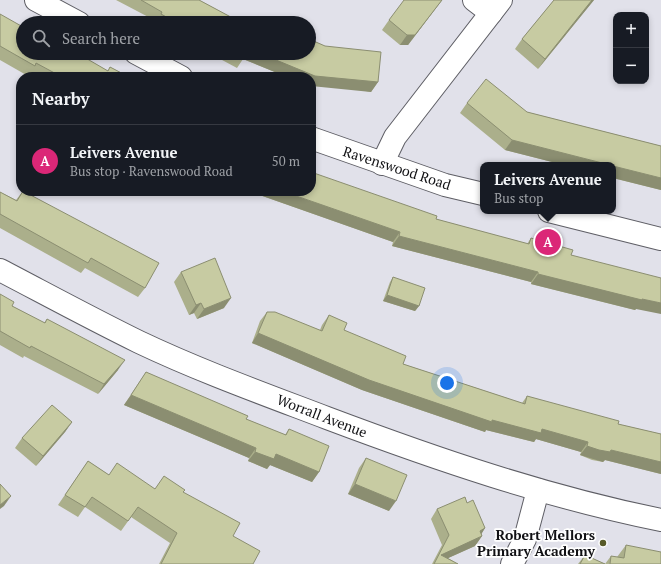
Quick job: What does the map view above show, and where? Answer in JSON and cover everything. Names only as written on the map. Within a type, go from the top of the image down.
[{"type":"street","points":[[36,0],[66,16]]},
{"type":"street","points":[[382,164],[395,137],[489,4]]},
{"type":"street","points":[[149,60],[172,72]]},
{"type":"street","name":"Ravenswood Road","points":[[316,140],[445,185],[480,193]]},
{"type":"street","points":[[561,214],[661,239]]},
{"type":"street","name":"Worrall Avenue","points":[[0,270],[140,342],[251,390],[416,451],[538,490],[616,511],[661,520]]},
{"type":"street","points":[[512,564],[525,539],[538,490]]},
{"type":"building","points":[[141,0],[199,0],[229,16],[165,16],[161,14],[162,12]]},
{"type":"building","points":[[404,0],[442,0],[415,35],[407,35],[389,20]]},
{"type":"building","points":[[554,0],[592,0],[545,59],[522,39]]},
{"type":"building","points":[[0,14],[16,23],[16,55],[0,46]]},
{"type":"building","points":[[316,42],[325,46],[381,52],[378,82],[316,76],[316,72],[305,72],[276,60],[316,60]]},
{"type":"building","points":[[24,60],[89,60],[108,71],[110,67],[120,72],[53,72],[36,63],[35,66]]},
{"type":"building","points":[[486,79],[527,112],[661,146],[661,178],[616,167],[616,162],[598,162],[512,140],[467,103]]},
{"type":"building","points":[[316,174],[437,216],[436,219],[529,244],[531,238],[573,250],[571,255],[661,278],[661,303],[642,300],[538,274],[538,272],[399,236],[400,232],[296,196],[316,196]]},
{"type":"building","points":[[0,192],[17,201],[20,196],[32,196],[159,263],[145,288],[91,258],[88,263],[0,214]]},
{"type":"building","points":[[215,258],[231,298],[204,309],[201,303],[196,305],[181,272]]},
{"type":"building","points":[[393,277],[425,288],[419,306],[387,295]]},
{"type":"building","points":[[0,294],[14,302],[12,306],[45,323],[47,319],[125,360],[104,384],[31,346],[30,348],[0,331]]},
{"type":"building","points":[[267,312],[275,312],[322,331],[329,315],[347,323],[344,330],[406,356],[403,364],[525,404],[527,396],[619,421],[618,424],[661,434],[661,462],[611,450],[610,452],[599,450],[587,446],[588,442],[542,429],[541,433],[492,420],[492,422],[369,380],[258,333]]},
{"type":"building","points":[[146,372],[248,416],[246,419],[286,435],[289,429],[329,446],[319,472],[276,454],[274,459],[255,452],[256,448],[131,395]]},
{"type":"building","points":[[52,405],[72,422],[43,456],[22,438]]},
{"type":"building","points":[[366,458],[407,475],[396,501],[355,484]]},
{"type":"building","points":[[88,461],[109,475],[117,463],[155,489],[164,476],[185,490],[183,492],[240,523],[233,536],[260,551],[253,564],[161,564],[177,533],[138,507],[128,521],[92,497],[85,507],[65,495]]},
{"type":"building","points":[[0,484],[11,496],[0,505]]},
{"type":"building","points":[[465,497],[467,503],[473,500],[485,528],[480,531],[482,536],[441,555],[458,564],[434,564],[449,535],[437,509]]},
{"type":"building","points":[[626,545],[661,552],[661,564],[610,564],[611,556],[624,558]]},
{"type":"building","points":[[585,555],[605,564],[580,564]]},
{"type":"place","name":"Leivers Avenue","points":[[548,242]]},
{"type":"place","name":"Robert Mellors Primary Academy","points":[[603,543]]}]
